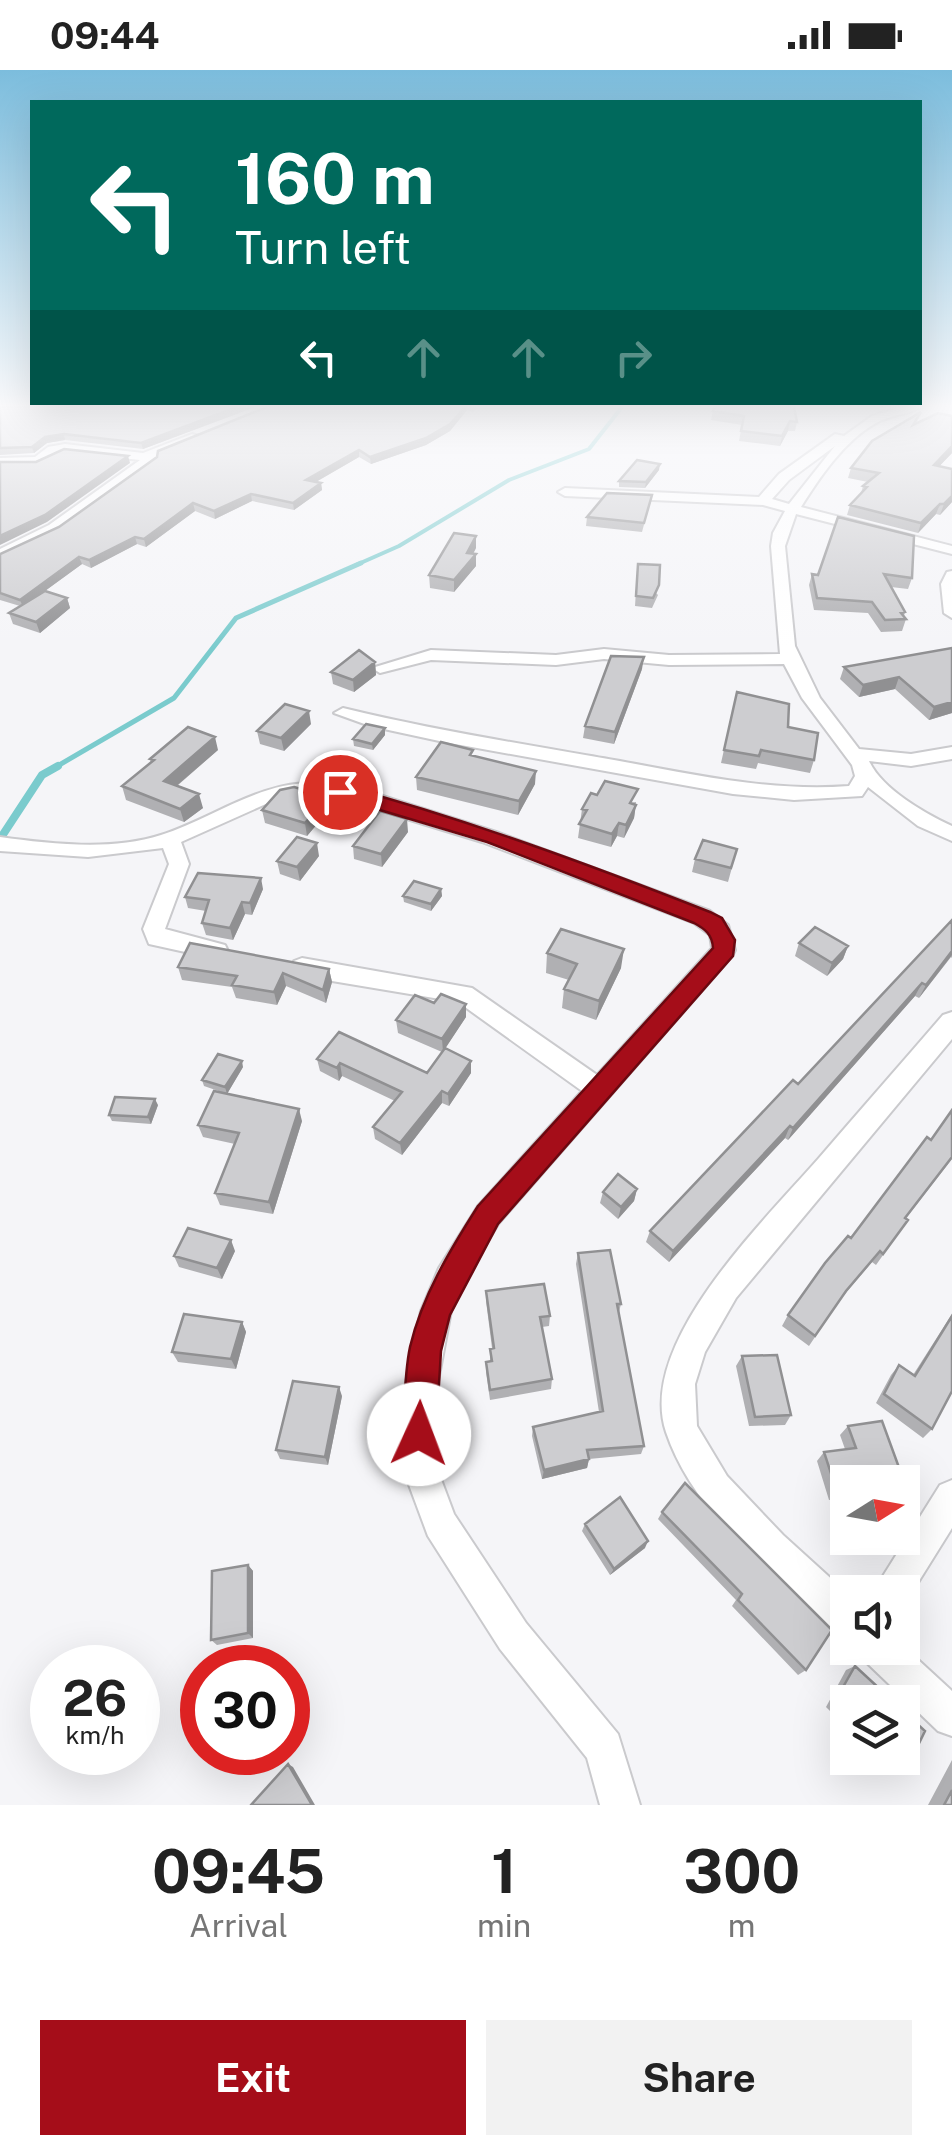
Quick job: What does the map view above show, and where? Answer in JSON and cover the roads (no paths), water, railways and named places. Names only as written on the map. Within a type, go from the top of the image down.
[{"type":"street","points":[[0,555],[54,528],[110,488]]},
{"type":"street","points":[[763,502],[775,488]]},
{"type":"street","points":[[807,488],[780,534],[784,581],[781,614],[791,659],[865,776],[925,821],[952,834]]},
{"type":"street","points":[[566,492],[763,502],[952,550]]},
{"type":"street","points":[[952,575],[952,613]]},
{"type":"street","points":[[380,668],[431,655],[556,660],[604,654],[669,660],[791,659]]},
{"type":"street","points":[[343,713],[413,732],[539,756],[750,790],[855,792],[865,776]]},
{"type":"street","points":[[853,754],[911,760],[952,753]]},
{"type":"street","points":[[4,844],[128,848],[170,840],[219,814],[306,788],[340,792],[494,837],[714,924],[724,940],[724,950],[488,1215],[449,1278],[425,1351],[419,1434],[422,1474],[440,1524],[513,1636],[604,1748],[620,1805]]},
{"type":"street","points":[[170,840],[179,864],[154,929],[158,938],[236,954]]},
{"type":"street","points":[[271,961],[464,994],[601,1091]]},
{"type":"street","points":[[830,1602],[714,1490],[686,1444],[676,1404],[684,1364],[698,1330],[726,1288],[952,1022]]},
{"type":"street","points":[[902,1575],[952,1497]]},
{"type":"street","points":[[896,1665],[952,1717]]},
{"type":"waterway","points":[[356,565],[399,546],[496,488]]},
{"type":"waterway","points":[[54,768],[174,698],[236,618],[361,563]]},
{"type":"waterway","points":[[0,839],[42,775],[58,766]]}]
